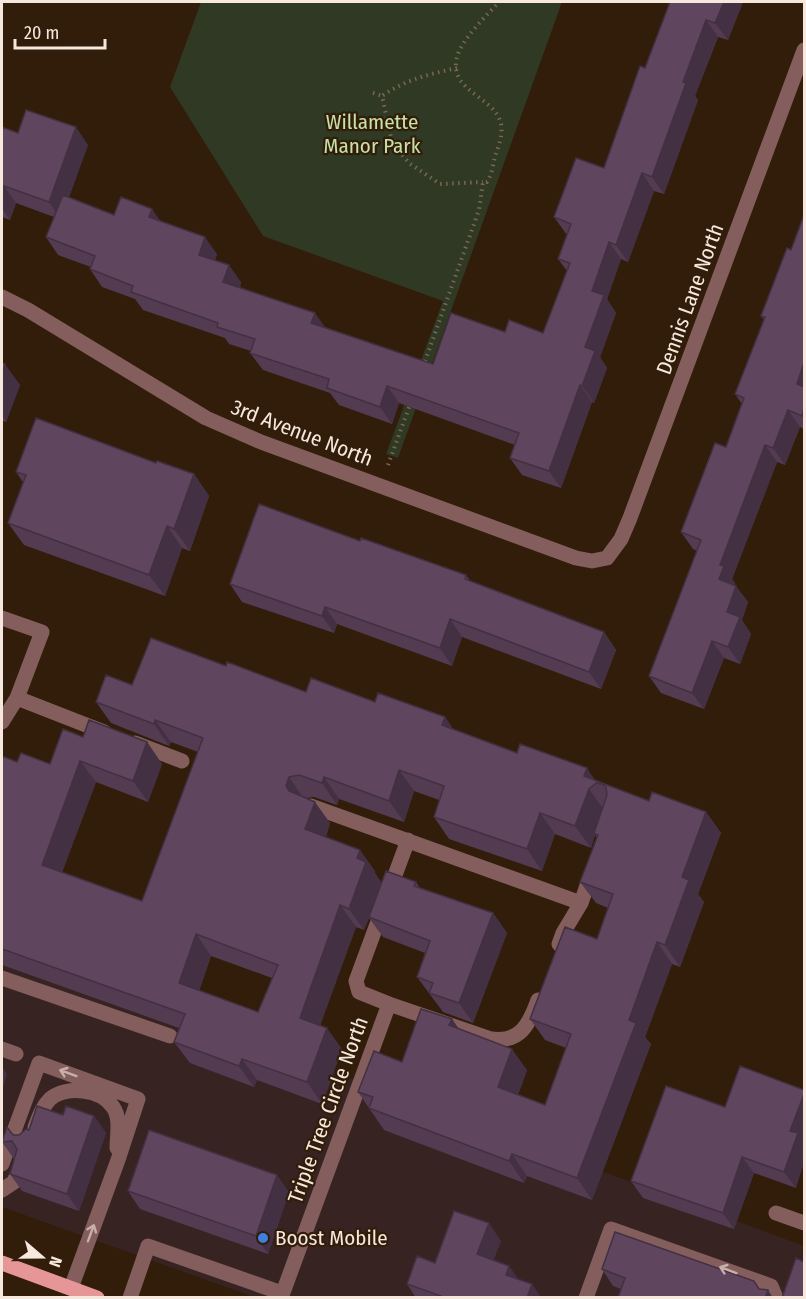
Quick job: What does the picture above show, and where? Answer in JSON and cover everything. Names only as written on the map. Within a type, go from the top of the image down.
[{"type":"main road","points":[[2,1263],[97,1298]]},
{"type":"street","name":"Dennis Lane North","points":[[607,558],[621,539],[630,518],[804,50]]},
{"type":"street","name":"3rd Avenue North","points":[[2,297],[28,310],[206,418],[261,442],[576,558],[592,561],[607,558]]},
{"type":"street","points":[[2,618],[42,632],[18,698],[2,722]]},
{"type":"street","points":[[18,698],[182,761]]},
{"type":"street","points":[[311,806],[581,903]]},
{"type":"street","name":"Triple Tree Circle North","points":[[408,840],[356,981],[359,992],[491,1039],[503,1040],[516,1035],[525,1028],[532,1017],[543,986]]},
{"type":"street","points":[[555,954],[563,933],[581,903],[597,858]]},
{"type":"street","points":[[2,978],[170,1036]]},
{"type":"street","name":"Triple Tree Circle North","points":[[281,1295],[389,1004]]},
{"type":"street","points":[[2,1164],[39,1063],[138,1099],[71,1288]]},
{"type":"street","points":[[29,1143],[42,1108],[50,1099],[60,1092],[82,1090],[99,1096],[113,1107],[118,1122],[118,1160]]},
{"type":"street","points":[[2,1190],[14,1182],[20,1167]]},
{"type":"street","points":[[776,1213],[804,1223]]},
{"type":"street","points":[[586,1298],[611,1229],[771,1286],[776,1298]]},
{"type":"street","points":[[130,1298],[148,1246],[281,1295]]},
{"type":"path","points":[[382,96],[391,137],[409,163],[440,184],[487,182],[501,134],[501,124],[492,108],[462,83],[457,68],[457,59],[465,43],[499,2]]},
{"type":"path","points":[[374,93],[382,96],[416,78],[457,68]]},
{"type":"path","points":[[421,375],[479,210],[483,182]]},
{"type":"path","points":[[380,486],[412,397]]},
{"type":"shaded area","points":[[2,949],[804,1246],[804,1297],[254,1297],[2,1207]]},
{"type":"green space","name":"Willamette Manor Park","points":[[201,2],[562,2],[398,458],[386,454],[443,301],[263,236],[170,87]]},
{"type":"building","points":[[670,2],[724,2],[715,23],[706,20],[652,177],[642,173],[616,245],[609,242],[592,291],[604,295],[585,347],[595,351],[582,386],[580,385],[549,471],[510,458],[519,433],[387,386],[380,407],[327,388],[329,379],[250,353],[255,339],[217,327],[218,323],[131,292],[133,286],[90,269],[95,256],[46,237],[63,195],[114,215],[121,197],[152,209],[149,217],[205,237],[199,255],[229,265],[223,282],[315,313],[311,323],[433,364],[451,313],[505,332],[509,320],[543,333],[570,263],[558,259],[571,224],[554,217],[576,158],[604,168],[640,66],[645,68]]},
{"type":"building","points":[[26,110],[76,127],[49,202],[4,186],[2,192],[2,127],[18,133]]},
{"type":"building","points":[[804,215],[804,362],[797,384],[804,387],[804,408],[802,416],[788,410],[773,448],[765,445],[720,565],[724,566],[719,579],[736,586],[727,612],[740,617],[728,647],[712,641],[692,693],[649,676],[701,540],[681,532],[715,443],[726,447],[744,398],[735,394],[765,317],[761,316],[787,248],[791,250]]},
{"type":"building","points":[[36,418],[156,463],[157,461],[194,474],[174,529],[167,526],[149,575],[8,523],[26,475],[16,472]]},
{"type":"building","points":[[259,504],[360,541],[361,538],[466,575],[465,579],[604,632],[589,672],[450,619],[440,648],[325,607],[322,616],[230,584]]},
{"type":"building","points":[[151,638],[226,666],[227,662],[306,692],[311,678],[375,702],[378,693],[445,717],[442,725],[517,753],[520,744],[587,768],[584,776],[649,801],[652,792],[706,812],[682,877],[689,880],[665,945],[657,942],[629,1020],[636,1023],[577,1178],[512,1154],[509,1161],[369,1108],[373,1097],[358,1092],[374,1051],[402,1062],[421,1009],[452,1019],[449,1025],[512,1049],[498,1087],[545,1105],[571,1034],[530,1019],[565,927],[597,939],[613,894],[580,882],[598,835],[594,833],[607,795],[606,787],[596,783],[589,789],[575,826],[540,813],[527,849],[434,817],[444,786],[399,770],[389,801],[324,777],[322,783],[299,775],[289,777],[286,786],[289,791],[315,802],[305,829],[360,850],[357,858],[366,862],[349,909],[340,905],[300,1018],[327,1028],[307,1082],[242,1059],[239,1066],[174,1042],[185,1014],[2,949],[2,756],[17,762],[21,753],[50,764],[63,729],[83,737],[89,720],[147,742],[133,781],[80,761],[42,865],[142,901],[203,738],[155,720],[154,724],[96,702],[106,675],[132,685]],"holes":[[[196,934],[278,965],[258,1012],[179,983]]]},
{"type":"building","points":[[386,871],[416,882],[414,886],[493,913],[459,1003],[429,993],[433,983],[417,977],[430,941],[369,917]]},
{"type":"building","points":[[740,1066],[804,1090],[790,1131],[798,1133],[784,1172],[742,1157],[723,1213],[631,1181],[666,1086],[725,1107]]},
{"type":"building","points":[[37,1106],[63,1115],[66,1106],[94,1116],[67,1194],[10,1174],[17,1149],[12,1141],[2,1142],[7,1127],[13,1135],[19,1135],[26,1129],[29,1130]]},
{"type":"building","points":[[149,1130],[277,1175],[256,1236],[128,1191]]},
{"type":"building","points":[[454,1211],[489,1223],[477,1254],[509,1266],[506,1275],[532,1284],[527,1298],[441,1298],[441,1296],[407,1284],[417,1256],[435,1263]]},
{"type":"building","points":[[615,1232],[754,1281],[759,1289],[768,1290],[765,1298],[618,1298],[625,1278],[602,1269]]},
{"type":"building","points":[[796,1258],[804,1262],[804,1298],[782,1298]]},
{"type":"place","name":"Boost Mobile","points":[[263,1238]]}]
